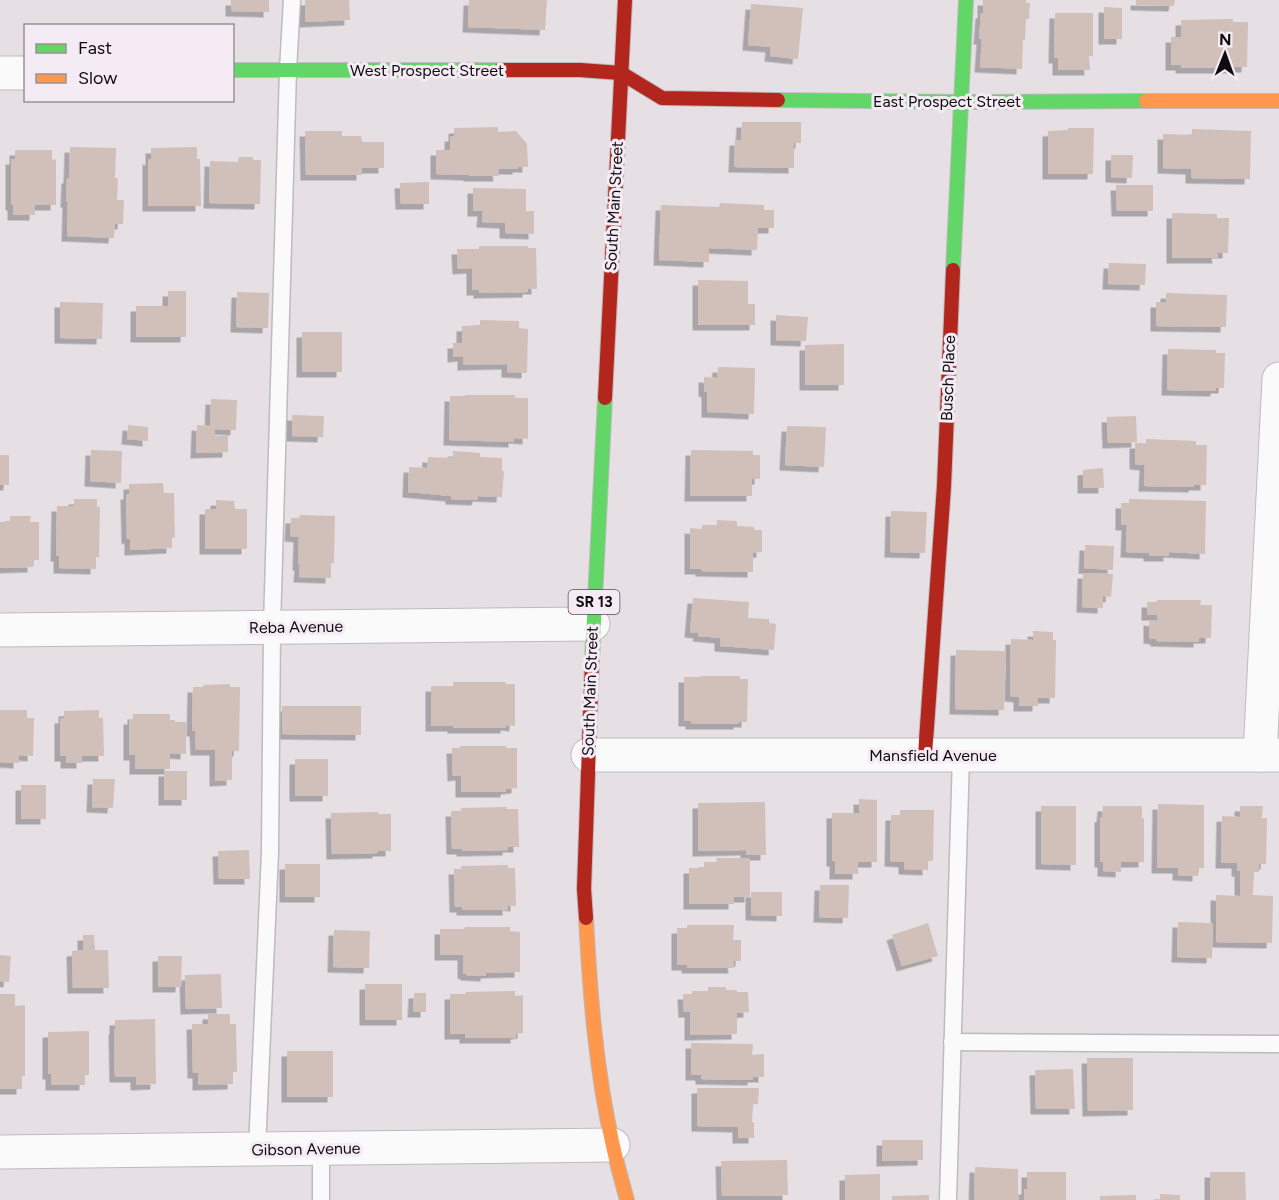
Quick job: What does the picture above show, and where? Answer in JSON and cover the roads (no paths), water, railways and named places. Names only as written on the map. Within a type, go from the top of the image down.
[{"type":"main road","name":"South Main Street","points":[[625,0],[592,624],[584,889],[590,979],[602,1083],[613,1145],[627,1200]]},
{"type":"main road","name":"Busch Place","points":[[925,755],[944,486],[966,0]]},
{"type":"main road","name":"West Prospect Street","points":[[234,70],[580,70],[621,73]]},
{"type":"main road","name":"East Prospect Street","points":[[621,73],[662,98],[962,102],[1279,100]]},
{"type":"street","points":[[0,73],[24,73]]},
{"type":"street","points":[[1269,755],[1279,380]]},
{"type":"street","name":"Reba Avenue","points":[[0,630],[592,624]]},
{"type":"street","name":"Mansfield Avenue","points":[[588,755],[1269,755]]},
{"type":"street","name":"Gibson Avenue","points":[[0,1152],[613,1145]]},
{"type":"lane","points":[[257,1149],[270,852],[272,627],[292,0]]},
{"type":"lane","points":[[948,1200],[961,755]]},
{"type":"lane","points":[[952,1042],[1279,1044]]},
{"type":"lane","points":[[321,1149],[321,1200]]}]
